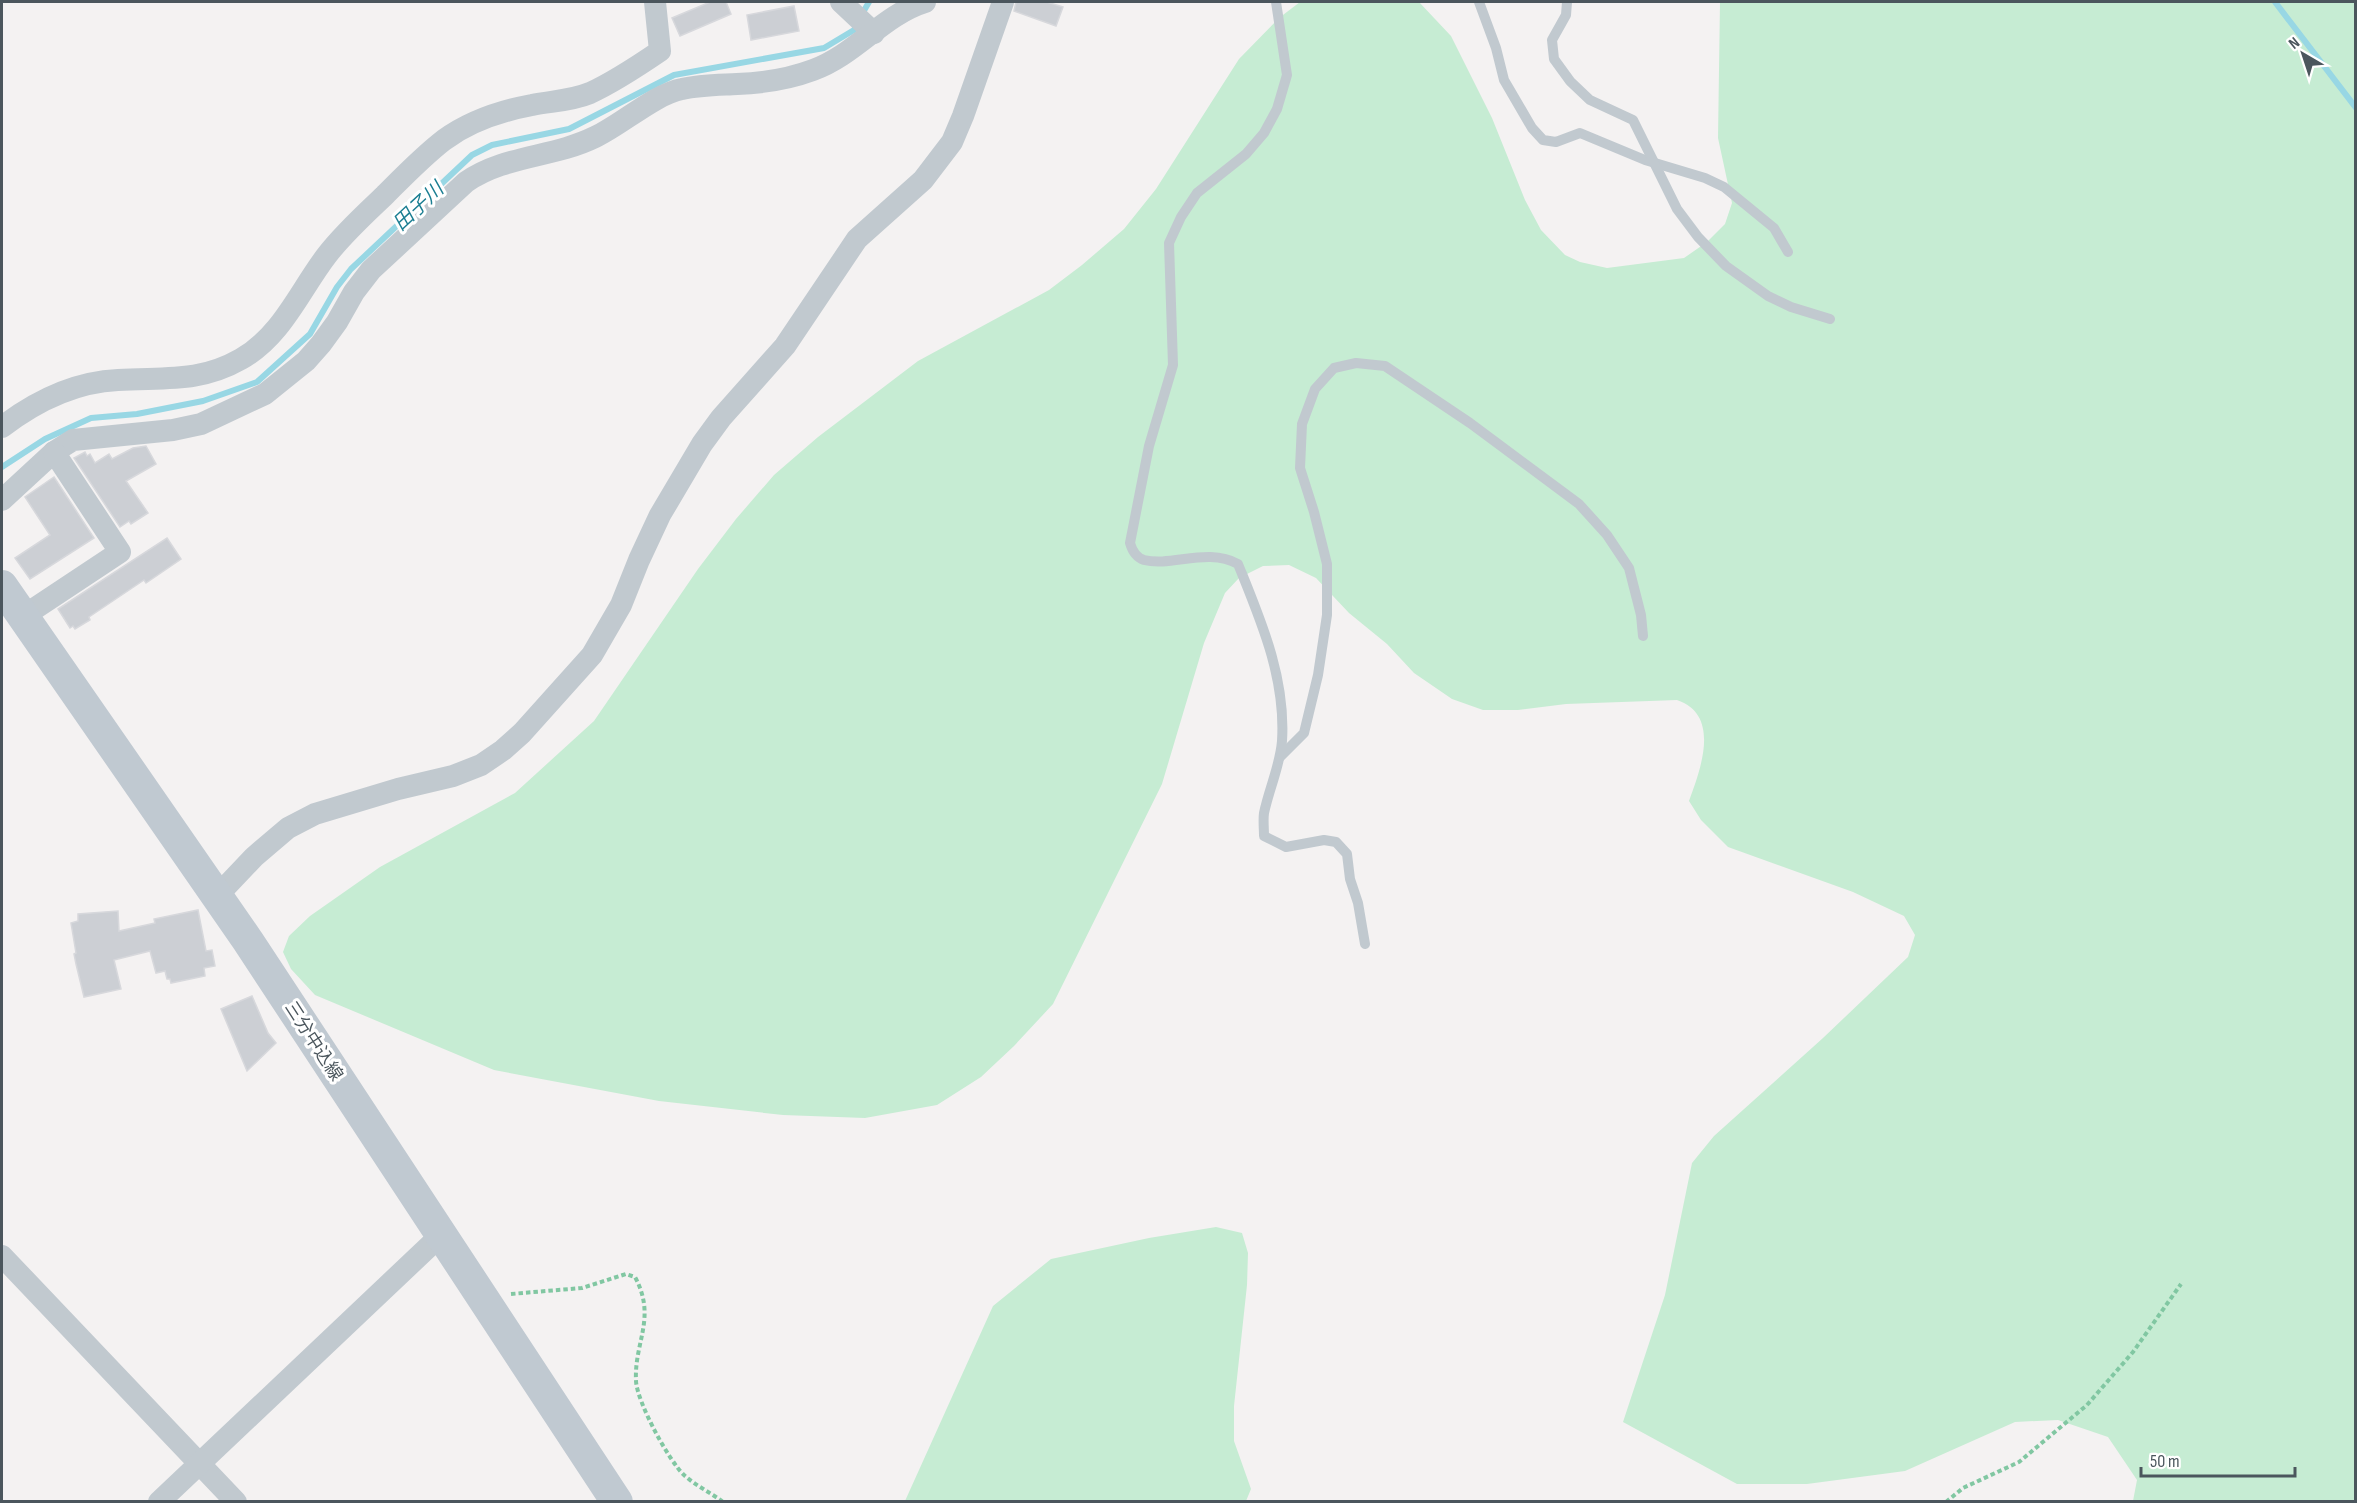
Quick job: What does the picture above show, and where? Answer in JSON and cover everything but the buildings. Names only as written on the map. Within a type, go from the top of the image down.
[{"type":"main road","name":"三分中込線","points":[[2,586],[217,896],[617,1502]]},
{"type":"street","points":[[2,427],[38,402],[68,389],[118,380],[166,380],[196,377],[220,370],[243,358],[277,328],[313,274],[345,233],[444,140],[470,123],[493,114],[589,93],[660,51],[655,2]]},
{"type":"street","points":[[2,500],[54,452],[73,440],[173,430],[201,424],[265,394],[306,361],[321,344],[371,270],[466,182],[481,172],[496,165],[579,145],[679,89],[783,80],[800,75],[833,62],[872,31],[902,12],[925,2]]},
{"type":"street","points":[[217,896],[254,857],[288,828],[315,814],[398,789],[453,776],[481,765],[522,733],[592,655],[621,605],[660,514],[702,444],[721,418],[785,346],[857,239],[922,180],[952,142],[1003,2]]},
{"type":"street","points":[[845,6],[872,31]]},
{"type":"street","points":[[22,617],[120,552],[54,452]]},
{"type":"street","points":[[159,1502],[441,1235]]},
{"type":"street","points":[[2,1256],[236,1502]]},
{"type":"lane","points":[[1276,2],[1284,40],[1287,75],[1277,110],[1264,133],[1246,154],[1197,193],[1181,217],[1169,243],[1173,365],[1149,446],[1130,543],[1133,552],[1143,560],[1228,558],[1238,564],[1263,625],[1282,699],[1280,757],[1264,814],[1264,836],[1286,847],[1324,840],[1336,842],[1347,854],[1350,879],[1358,903],[1365,944]]},
{"type":"lane","points":[[1479,2],[1496,48],[1504,80],[1532,128],[1543,140],[1556,142],[1580,133],[1654,162],[1705,178],[1724,187],[1774,228],[1788,252]]},
{"type":"lane","points":[[1567,2],[1566,15],[1552,40],[1554,59],[1570,81],[1590,100],[1633,120],[1677,209],[1698,237],[1726,266],[1767,296],[1791,308],[1830,319]]},
{"type":"lane","points":[[1280,757],[1304,733],[1318,675],[1327,615],[1327,564],[1300,468],[1302,424],[1315,389],[1334,368],[1356,363],[1385,366],[1470,423],[1579,504],[1607,535],[1629,568],[1641,615],[1643,636]]},
{"type":"path","points":[[483,1299],[526,1292],[582,1288],[626,1274],[634,1277],[644,1297],[644,1332],[636,1383],[648,1415],[669,1456],[685,1476],[723,1502]]},
{"type":"path","points":[[1946,1502],[1963,1488],[2019,1462],[2086,1405],[2133,1352],[2181,1284]]},
{"type":"green space","points":[[1300,2],[1419,2],[1451,36],[1492,118],[1525,200],[1541,230],[1565,255],[1580,262],[1607,268],[1684,258],[1707,242],[1725,224],[1732,203],[1718,138],[1720,2],[2355,2],[2355,1501],[2133,1501],[2137,1480],[2108,1437],[2058,1420],[2015,1422],[1905,1471],[1807,1484],[1737,1484],[1623,1422],[1665,1295],[1692,1163],[1714,1136],[1823,1038],[1908,957],[1915,935],[1904,916],[1853,892],[1728,847],[1701,820],[1689,801],[1704,744],[1699,717],[1691,707],[1677,700],[1566,704],[1518,710],[1483,710],[1452,699],[1414,673],[1387,644],[1349,613],[1316,578],[1289,565],[1263,566],[1239,578],[1225,593],[1204,643],[1162,784],[1053,1004],[981,1077],[937,1105],[865,1118],[783,1115],[659,1101],[494,1070],[315,995],[291,969],[283,952],[289,936],[310,916],[380,867],[515,793],[594,721],[698,569],[736,519],[774,475],[818,437],[918,361],[1049,290],[1124,229],[1156,189],[1239,59],[1279,18]]},
{"type":"green space","points":[[1216,1227],[1242,1233],[1248,1253],[1247,1285],[1234,1406],[1234,1441],[1251,1489],[1246,1501],[905,1501],[993,1306],[1051,1259],[1149,1238]]},
{"type":"waterway","name":"田子川","points":[[862,14],[869,2]]},
{"type":"waterway","points":[[2275,2],[2356,108]]},
{"type":"waterway","name":"田子川","points":[[2,467],[45,439],[91,418],[137,414],[203,401],[257,382],[310,334],[337,287],[351,269],[472,155],[492,145],[569,129],[674,75],[824,48],[854,30],[858,23]]}]
